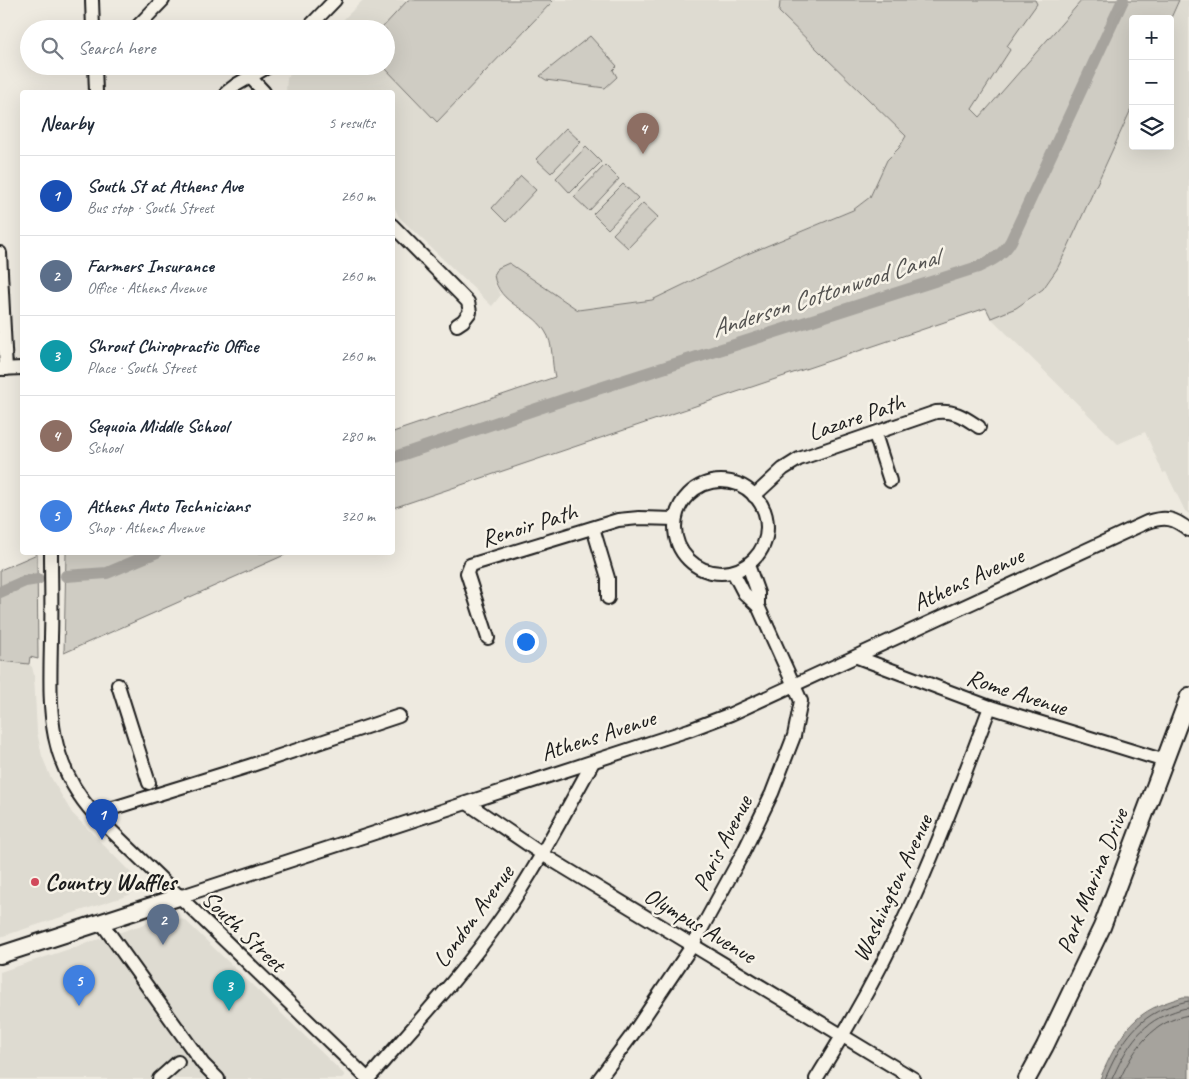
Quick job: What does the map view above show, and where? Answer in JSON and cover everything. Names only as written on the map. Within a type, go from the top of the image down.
[{"type":"main road","name":"Park Marina Drive","points":[[1027,1079],[1045,1046],[1102,927],[1189,696]]},
{"type":"main road","name":"Athens Avenue","points":[[0,955],[179,897]]},
{"type":"street","points":[[92,0],[93,20]]},
{"type":"street","points":[[144,20],[163,0]]},
{"type":"street","points":[[316,20],[335,0]]},
{"type":"street","points":[[95,75],[96,90]]},
{"type":"street","points":[[230,90],[256,75]]},
{"type":"street","points":[[251,78],[262,90]]},
{"type":"street","points":[[395,228],[468,302],[470,312],[457,326]]},
{"type":"street","points":[[0,253],[3,369],[20,368]]},
{"type":"street","name":"Lazare Path","points":[[754,496],[783,469],[799,459],[942,412],[948,411],[962,415],[979,427]]},
{"type":"street","points":[[875,434],[890,481]]},
{"type":"street","points":[[720,481],[733,483],[744,488],[754,496],[765,514],[766,535],[758,554],[748,565],[734,572],[713,573],[694,565],[683,554],[676,540],[675,519],[679,507],[686,496],[696,488],[720,481]]},
{"type":"street","name":"Renoir Path","points":[[488,638],[467,573],[470,565],[629,518],[675,519]]},
{"type":"street","name":"Athens Avenue","points":[[179,897],[593,762],[731,714],[1147,522],[1162,518],[1171,519],[1189,530]]},
{"type":"street","points":[[593,528],[608,578],[608,598]]},
{"type":"street","name":"South Street","points":[[51,555],[51,700],[54,738],[70,780],[80,797],[94,814],[368,1079]]},
{"type":"street","name":"Paris Avenue","points":[[748,565],[758,593],[758,606]]},
{"type":"street","name":"Paris Avenue","points":[[599,1079],[632,1035],[692,946],[743,853],[772,793],[794,736],[801,701],[758,606],[744,593],[734,572]]},
{"type":"street","name":"Rome Avenue","points":[[857,657],[990,707],[1166,761]]},
{"type":"street","points":[[118,685],[150,784]]},
{"type":"street","name":"Washington Avenue","points":[[816,1079],[843,1036],[912,903],[952,808],[990,707]]},
{"type":"street","points":[[94,814],[249,766],[399,716]]},
{"type":"street","name":"London Avenue","points":[[368,1079],[426,1015],[476,953],[523,887],[593,762]]},
{"type":"street","name":"Olympus Avenue","points":[[467,803],[542,854],[914,1079]]},
{"type":"street","points":[[101,922],[203,1064],[218,1079]]},
{"type":"street","points":[[159,1079],[178,1062]]},
{"type":"shaded area","points":[[363,0],[1082,0],[980,117],[972,109],[906,136],[899,148],[887,160],[870,197],[853,210],[745,255],[652,300],[578,310],[509,263],[495,285],[501,295],[492,306],[399,217],[395,208],[395,90],[286,90],[287,78],[290,75],[395,75],[395,20],[343,20]]},
{"type":"shaded area","points":[[408,0],[550,0],[552,2],[437,122],[392,75],[395,75],[395,20],[389,20]]},
{"type":"shaded area","points":[[782,0],[1035,0],[1037,4],[1007,46],[1010,50],[972,109],[980,117],[1082,0],[1179,0],[1172,15],[1129,15],[1129,114],[1057,269],[1043,289],[1016,308],[991,318],[986,308],[395,507],[395,431],[555,377],[548,336],[539,323],[508,300],[502,293],[494,275],[498,268],[509,263],[578,310],[652,300],[745,255],[853,210],[870,197],[887,160],[899,148],[906,136],[779,12]]},
{"type":"shaded area","points":[[1179,0],[1189,0],[1189,514],[1185,511],[1166,472],[1163,473],[1145,432],[1118,444],[991,318],[1027,302],[1043,289],[1052,277],[1068,247],[1129,114],[1129,150],[1174,150],[1173,15]]},
{"type":"shaded area","points":[[590,36],[617,66],[613,70],[617,77],[605,88],[546,80],[540,76]]},
{"type":"shaded area","points":[[566,128],[581,142],[551,173],[536,159]]},
{"type":"shaded area","points":[[586,147],[601,162],[570,193],[556,178]]},
{"type":"shaded area","points":[[605,165],[619,179],[589,211],[574,197]]},
{"type":"shaded area","points":[[521,176],[536,190],[506,222],[492,208]]},
{"type":"shaded area","points":[[623,184],[638,198],[608,229],[593,214]]},
{"type":"shaded area","points":[[643,203],[658,217],[628,248],[613,234]]},
{"type":"shaded area","points":[[37,555],[38,659],[30,657],[29,664],[0,661],[0,570]]},
{"type":"shaded area","points":[[66,555],[284,555],[64,653]]},
{"type":"shaded area","points":[[0,661],[29,664],[32,667],[37,732],[42,756],[50,776],[72,813],[134,876],[136,884],[133,892],[129,895],[0,937]]},
{"type":"shaded area","points":[[169,916],[185,920],[345,1075],[341,1079],[0,1079],[0,972]]},
{"type":"water","points":[[1183,997],[1189,997],[1189,1079],[1100,1079],[1116,1047],[1131,1025],[1153,1008]]},
{"type":"waterway","name":"Anderson Cottonwood Canal","points":[[395,457],[566,399],[978,267],[1001,254],[1011,241],[1123,0]]},
{"type":"waterway","name":"Anderson Cottonwood Canal","points":[[66,576],[107,573],[150,555]]},
{"type":"waterway","name":"Anderson Cottonwood Canal","points":[[0,592],[25,581],[38,579]]},
{"type":"place","name":"Sequoia Middle School","points":[[643,154]]},
{"type":"place","name":"South St at Athens Ave","points":[[102,840]]},
{"type":"place","name":"Country Waffles","points":[[35,882]]},
{"type":"place","name":"Farmers Insurance","points":[[163,945]]},
{"type":"place","name":"Athens Auto Technicians","points":[[79,1006]]},
{"type":"place","name":"Shrout Chiropractic Office","points":[[229,1011]]}]
